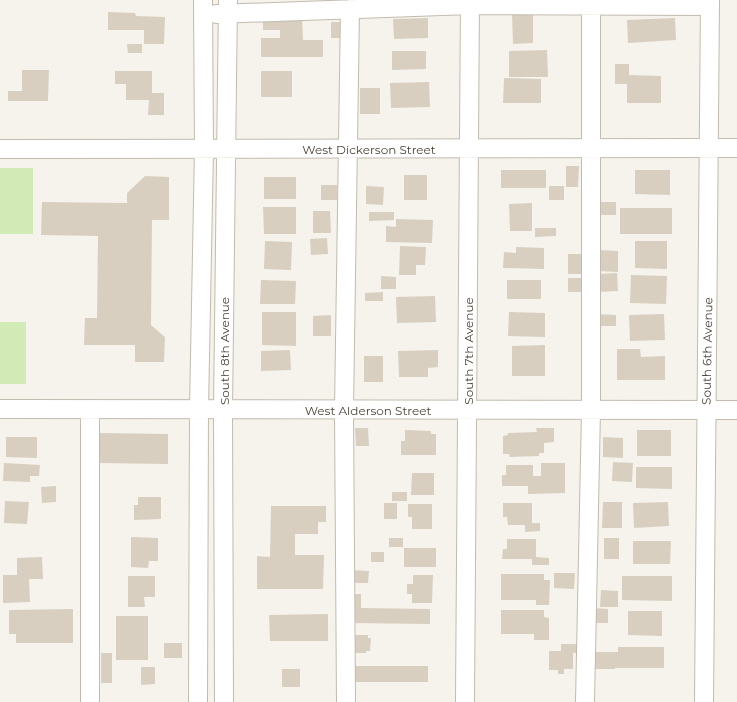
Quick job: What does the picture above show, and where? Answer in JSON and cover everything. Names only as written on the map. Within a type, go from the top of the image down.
[{"type":"street","points":[[203,7],[350,9],[470,2],[591,7],[710,3]]},
{"type":"street","name":"South 7th Avenue","points":[[465,702],[470,2]]},
{"type":"street","name":"South 6th Avenue","points":[[704,702],[710,3]]},
{"type":"street","name":"South 8th Avenue","points":[[198,702],[199,409],[204,149],[203,7]]},
{"type":"street","name":"South 8th Avenue","points":[[224,702],[223,409],[228,7]]},
{"type":"street","points":[[585,702],[591,410],[591,7]]},
{"type":"street","points":[[346,702],[344,410],[350,9]]},
{"type":"street","name":"West Dickerson Street","points":[[0,149],[737,148]]},
{"type":"street","name":"West Alderson Street","points":[[0,409],[737,410]]},
{"type":"street","points":[[90,409],[90,702]]},
{"type":"green space","points":[[0,168],[33,168],[33,234],[0,234]]},
{"type":"green space","points":[[0,322],[26,322],[26,384],[0,384]]},
{"type":"building","points":[[108,12],[135,13],[136,16],[165,17],[164,44],[144,44],[144,30],[108,30]]},
{"type":"building","points":[[533,13],[533,43],[513,44],[512,14]]},
{"type":"building","points":[[263,17],[302,17],[303,40],[323,40],[323,57],[261,57],[261,38],[280,38],[280,30],[263,30]]},
{"type":"building","points":[[428,18],[428,38],[394,39],[393,19]]},
{"type":"building","points":[[675,18],[676,40],[628,43],[627,20]]},
{"type":"building","points":[[331,22],[345,22],[345,38],[331,38]]},
{"type":"building","points":[[127,44],[142,44],[142,53],[128,53]]},
{"type":"building","points":[[547,50],[548,77],[509,77],[509,51]]},
{"type":"building","points":[[392,51],[426,51],[426,69],[392,70]]},
{"type":"building","points":[[615,64],[629,64],[629,75],[661,76],[661,103],[627,103],[627,84],[615,84]]},
{"type":"building","points":[[22,70],[49,70],[48,101],[8,101],[8,91],[22,91]]},
{"type":"building","points":[[115,71],[152,71],[152,93],[164,93],[164,115],[148,115],[149,100],[126,100],[126,84],[115,84]]},
{"type":"building","points":[[261,71],[292,71],[292,97],[261,97]]},
{"type":"building","points":[[504,78],[541,79],[541,103],[503,103]]},
{"type":"building","points":[[429,82],[430,107],[391,108],[390,83]]},
{"type":"building","points":[[360,88],[380,88],[380,114],[360,114]]},
{"type":"building","points":[[566,166],[579,166],[578,187],[566,187]]},
{"type":"building","points":[[501,170],[546,170],[546,188],[501,188]]},
{"type":"building","points":[[635,170],[670,170],[670,195],[635,194]]},
{"type":"building","points":[[404,175],[427,175],[427,200],[404,200]]},
{"type":"building","points":[[145,176],[169,177],[169,220],[152,220],[151,325],[165,337],[164,362],[135,362],[135,345],[84,345],[85,318],[97,318],[98,236],[41,235],[42,202],[127,203],[127,193]]},
{"type":"building","points":[[264,177],[296,177],[296,199],[264,199]]},
{"type":"building","points":[[321,185],[337,185],[337,200],[321,200]]},
{"type":"building","points":[[366,186],[384,187],[383,205],[366,204]]},
{"type":"building","points":[[549,186],[564,186],[564,200],[549,200]]},
{"type":"building","points":[[599,202],[616,202],[616,215],[599,215]]},
{"type":"building","points":[[532,203],[532,231],[510,231],[509,204]]},
{"type":"building","points":[[263,207],[296,207],[296,234],[264,234]]},
{"type":"building","points":[[620,208],[672,208],[672,234],[620,234]]},
{"type":"building","points":[[313,211],[330,211],[331,233],[313,233]]},
{"type":"building","points":[[369,212],[394,212],[394,220],[369,221]]},
{"type":"building","points":[[396,219],[433,220],[432,243],[386,242],[386,226],[396,227]]},
{"type":"building","points":[[535,228],[556,228],[556,236],[535,237]]},
{"type":"building","points":[[327,238],[328,254],[311,255],[310,239]]},
{"type":"building","points":[[265,241],[292,242],[291,270],[264,269]]},
{"type":"building","points":[[635,241],[667,241],[667,269],[635,268]]},
{"type":"building","points":[[400,246],[426,247],[425,265],[416,265],[416,275],[399,275]]},
{"type":"building","points":[[516,247],[544,248],[544,269],[503,268],[504,252],[516,253]]},
{"type":"building","points":[[598,250],[618,251],[618,272],[598,271]]},
{"type":"building","points":[[568,254],[581,254],[581,274],[568,274]]},
{"type":"building","points":[[617,273],[618,291],[598,292],[597,274]]},
{"type":"building","points":[[631,275],[667,276],[666,304],[630,303]]},
{"type":"building","points":[[381,276],[396,277],[396,289],[381,289]]},
{"type":"building","points":[[568,278],[583,278],[583,292],[568,292]]},
{"type":"building","points":[[261,280],[296,281],[295,304],[260,304]]},
{"type":"building","points":[[507,280],[541,280],[541,299],[507,299]]},
{"type":"building","points":[[383,292],[383,301],[365,301],[365,293]]},
{"type":"building","points":[[435,296],[436,322],[397,323],[396,297]]},
{"type":"building","points":[[262,312],[296,312],[296,346],[262,345]]},
{"type":"building","points":[[509,312],[545,313],[545,337],[508,336]]},
{"type":"building","points":[[596,314],[616,315],[616,326],[595,326]]},
{"type":"building","points":[[664,314],[665,340],[630,341],[629,315]]},
{"type":"building","points":[[331,315],[331,336],[313,336],[313,316]]},
{"type":"building","points":[[545,345],[545,376],[512,376],[512,346]]},
{"type":"building","points":[[617,349],[640,349],[641,357],[665,356],[665,380],[617,380]]},
{"type":"building","points":[[290,350],[291,370],[261,371],[261,351]]},
{"type":"building","points":[[438,350],[438,367],[428,368],[428,377],[399,377],[398,351]]},
{"type":"building","points":[[364,356],[383,356],[383,382],[364,382]]},
{"type":"building","points":[[355,428],[368,428],[369,446],[356,446]]},
{"type":"building","points":[[536,428],[554,428],[554,442],[544,443],[544,453],[539,453],[539,456],[510,457],[509,454],[503,454],[503,436],[508,435],[508,433],[537,432]]},
{"type":"building","points":[[405,430],[431,431],[431,434],[436,434],[436,455],[401,455],[401,441],[405,441]]},
{"type":"building","points":[[637,430],[671,430],[671,456],[637,456]]},
{"type":"building","points":[[99,433],[168,434],[168,464],[99,463]]},
{"type":"building","points":[[6,437],[37,437],[37,458],[6,457]]},
{"type":"building","points":[[603,437],[623,438],[623,458],[603,457]]},
{"type":"building","points":[[613,462],[633,463],[632,482],[612,481]]},
{"type":"building","points":[[4,463],[40,465],[39,476],[30,476],[30,482],[3,481]]},
{"type":"building","points":[[541,463],[565,463],[565,493],[528,494],[528,486],[502,486],[502,475],[506,475],[506,465],[533,465],[533,476],[541,476]]},
{"type":"building","points":[[636,467],[672,467],[672,489],[636,488]]},
{"type":"building","points":[[412,473],[434,473],[434,495],[411,495]]},
{"type":"building","points":[[56,486],[56,502],[42,503],[41,487]]},
{"type":"building","points":[[392,492],[407,492],[407,501],[392,501]]},
{"type":"building","points":[[138,497],[161,497],[161,519],[134,520],[134,505],[138,505]]},
{"type":"building","points":[[5,501],[29,502],[27,524],[4,523]]},
{"type":"building","points":[[603,502],[622,502],[622,528],[602,528]]},
{"type":"building","points":[[668,502],[669,526],[634,528],[633,503]]},
{"type":"building","points":[[384,503],[397,503],[397,519],[384,519]]},
{"type":"building","points":[[503,503],[532,503],[532,523],[540,523],[540,531],[525,532],[525,525],[508,525],[507,517],[503,517]]},
{"type":"building","points":[[408,504],[432,504],[432,529],[412,529],[412,517],[408,517]]},
{"type":"building","points":[[271,506],[326,506],[326,522],[318,522],[318,534],[295,534],[295,555],[324,555],[323,589],[257,589],[257,556],[270,557]]},
{"type":"building","points":[[131,537],[158,538],[158,561],[149,561],[148,568],[131,567]]},
{"type":"building","points":[[389,538],[403,538],[403,547],[389,547]]},
{"type":"building","points":[[604,538],[619,538],[619,559],[604,559]]},
{"type":"building","points":[[507,539],[536,539],[536,557],[549,558],[549,565],[532,565],[532,559],[502,559],[503,549],[507,549]]},
{"type":"building","points":[[633,541],[671,541],[670,564],[633,564]]},
{"type":"building","points":[[404,548],[436,548],[436,567],[404,567]]},
{"type":"building","points":[[371,552],[384,552],[384,562],[371,562]]},
{"type":"building","points":[[42,557],[43,579],[29,579],[30,602],[3,603],[3,575],[17,575],[17,558]]},
{"type":"building","points":[[351,570],[369,571],[368,583],[351,583]]},
{"type":"building","points":[[554,573],[575,573],[574,589],[554,588]]},
{"type":"building","points":[[501,574],[544,574],[544,580],[550,580],[549,605],[536,605],[536,600],[501,600]]},
{"type":"building","points":[[413,575],[433,575],[432,603],[412,603],[412,594],[407,594],[407,584],[413,584]]},
{"type":"building","points":[[128,576],[155,576],[155,597],[144,597],[145,607],[128,607]]},
{"type":"building","points":[[622,576],[672,576],[672,601],[622,600]]},
{"type":"building","points":[[601,590],[618,591],[618,607],[600,607]]},
{"type":"building","points":[[350,594],[361,594],[361,608],[430,609],[430,624],[350,623]]},
{"type":"building","points":[[592,608],[608,609],[608,623],[592,623]]},
{"type":"building","points":[[73,609],[73,643],[16,643],[16,634],[9,634],[9,610]]},
{"type":"building","points":[[501,610],[544,610],[544,617],[549,618],[549,640],[534,640],[534,634],[501,634]]},
{"type":"building","points":[[628,611],[662,611],[662,636],[628,635]]},
{"type":"building","points":[[328,614],[328,641],[270,641],[269,615]]},
{"type":"building","points":[[116,616],[148,616],[148,660],[116,660]]},
{"type":"building","points":[[349,635],[368,635],[368,638],[371,638],[370,651],[366,651],[366,653],[349,653]]},
{"type":"building","points":[[164,643],[182,643],[182,658],[164,658]]},
{"type":"building","points":[[561,644],[578,644],[578,653],[573,653],[573,669],[564,669],[564,674],[558,674],[558,670],[549,670],[549,651],[561,651]]},
{"type":"building","points":[[618,647],[664,647],[664,668],[595,669],[595,652],[618,652]]},
{"type":"building","points":[[101,653],[112,653],[112,683],[101,683]]},
{"type":"building","points":[[351,666],[428,666],[428,682],[351,682]]},
{"type":"building","points":[[141,667],[155,667],[155,684],[141,685]]},
{"type":"building","points":[[282,669],[300,669],[300,687],[282,687]]}]
